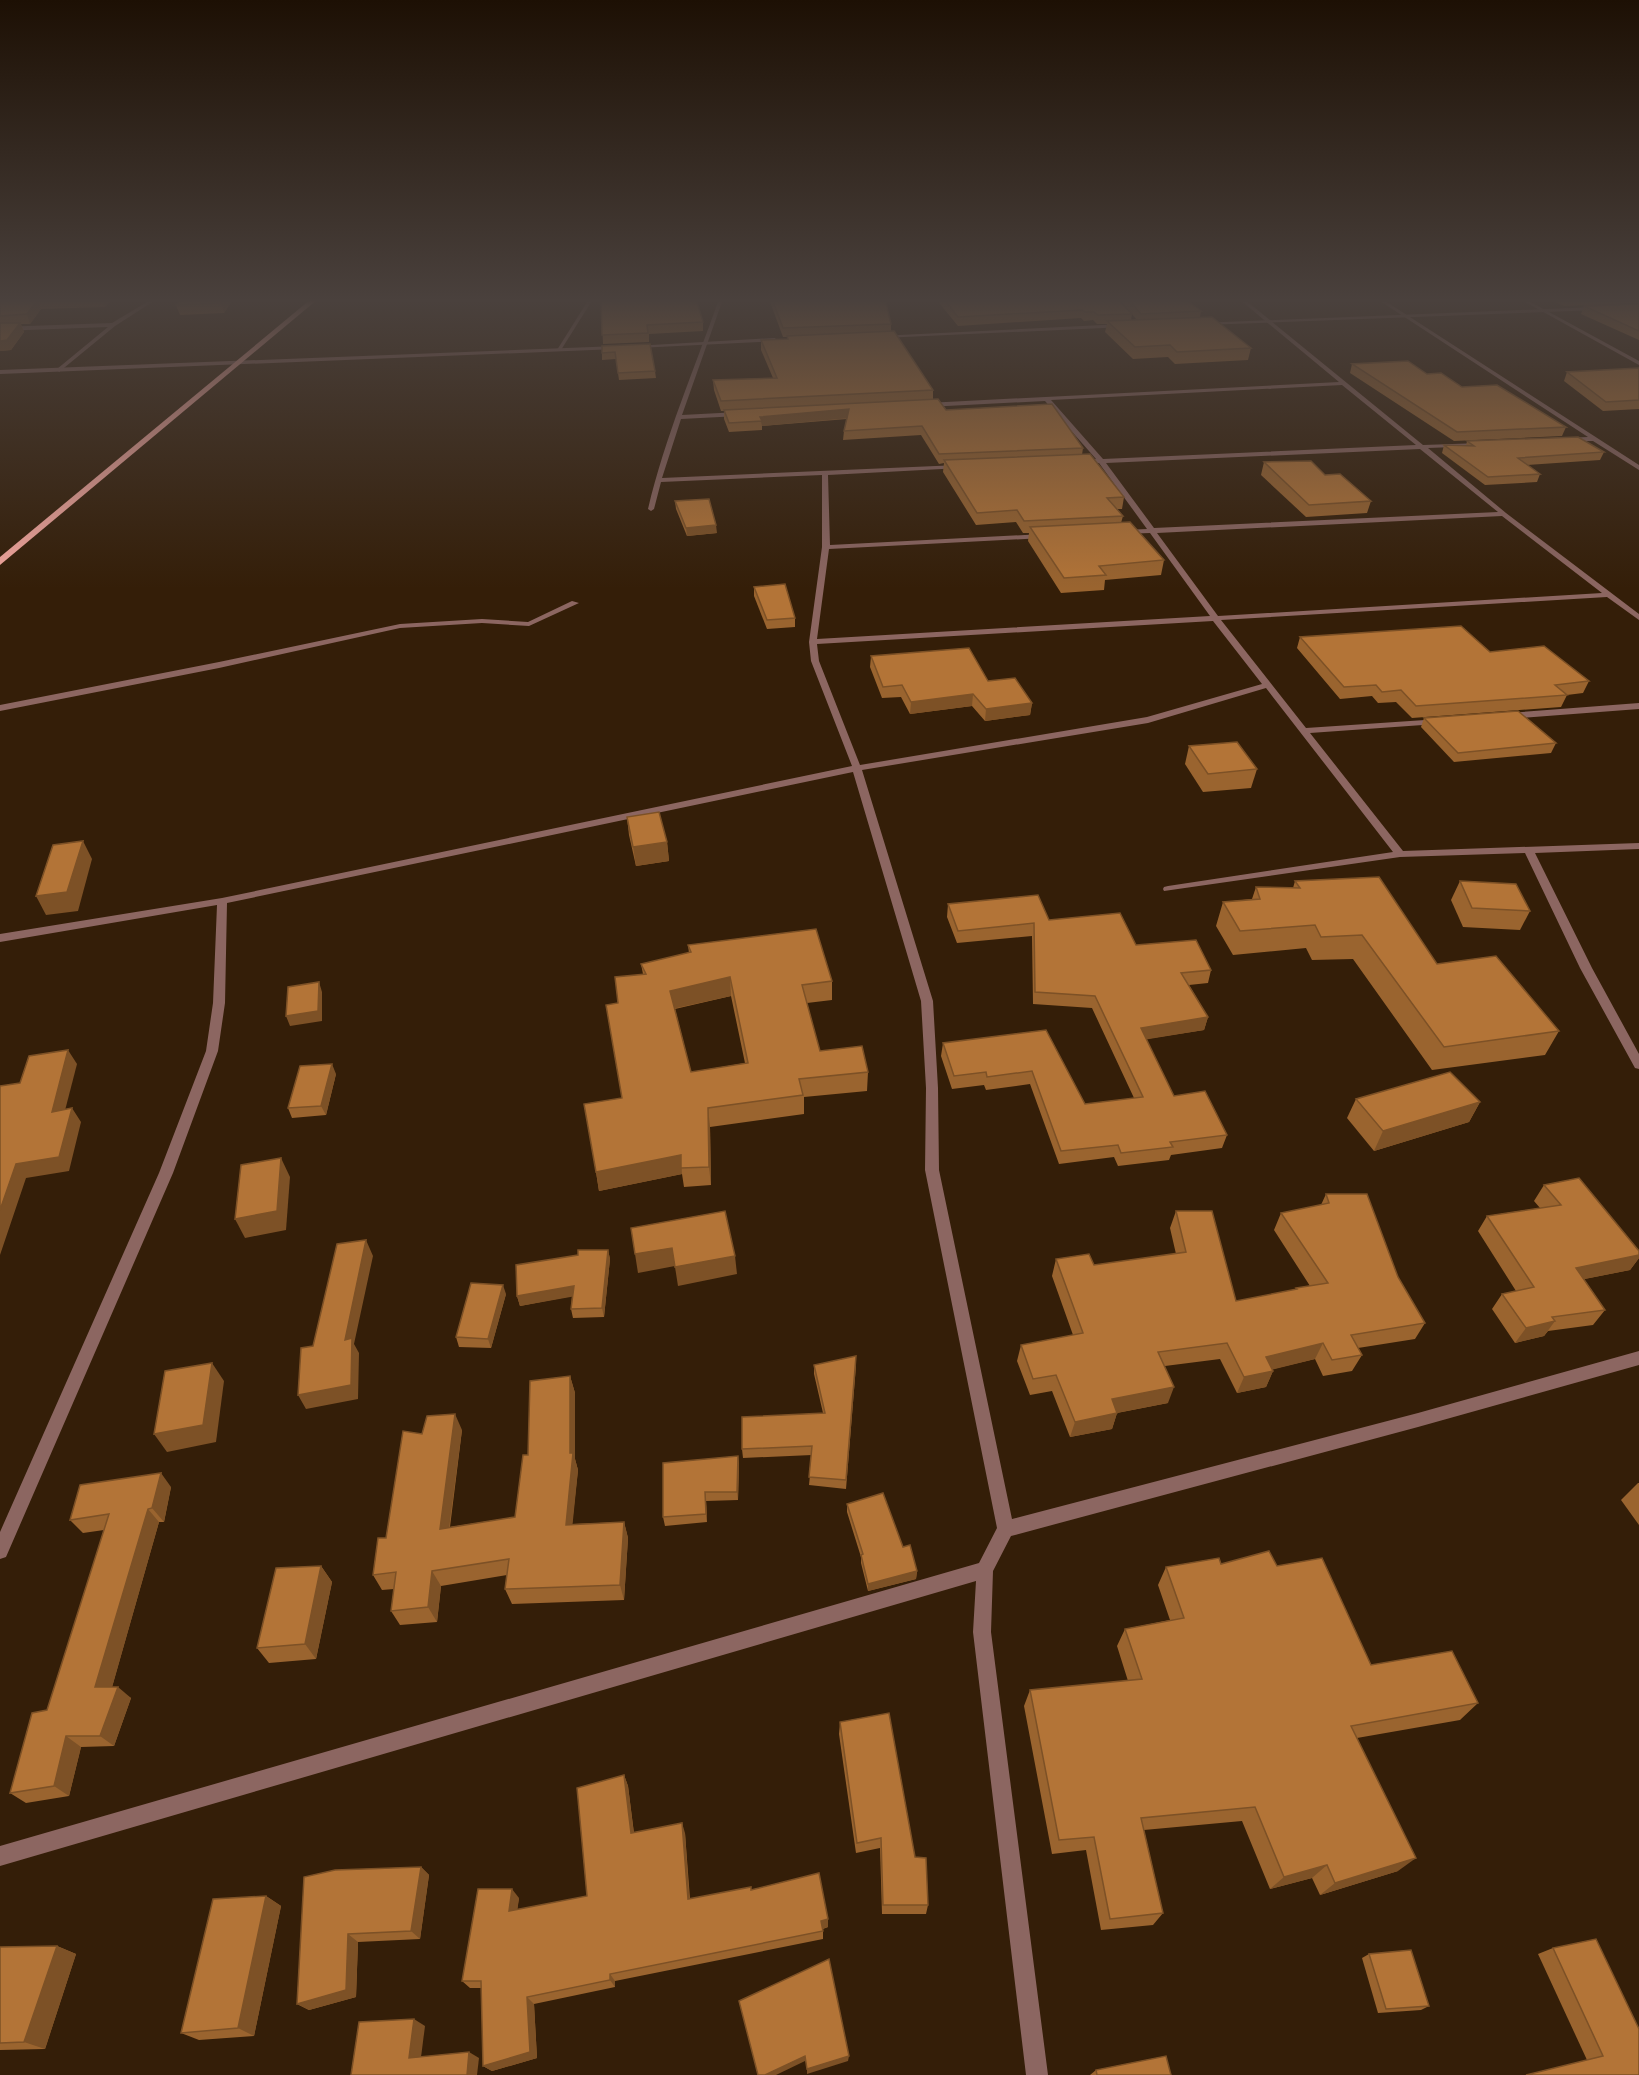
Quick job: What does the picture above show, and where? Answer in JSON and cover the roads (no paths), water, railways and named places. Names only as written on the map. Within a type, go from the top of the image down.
[{"type":"main road","points":[[0,562],[199,396]]},
{"type":"street","points":[[651,509],[657,480],[686,396]]},
{"type":"street","points":[[916,405],[1106,396]]},
{"type":"street","points":[[1360,396],[1504,514],[1639,618]]},
{"type":"street","points":[[1528,396],[1639,468]]},
{"type":"street","points":[[1047,399],[1101,461],[1217,620],[1400,854]]},
{"type":"street","points":[[677,417],[749,413]]},
{"type":"street","points":[[1560,440],[1595,439]]},
{"type":"street","points":[[1077,462],[1492,444]]},
{"type":"street","points":[[657,480],[969,467]]},
{"type":"street","points":[[825,473],[826,547],[813,642],[815,661],[856,768],[927,1001],[932,1089],[932,1170],[1006,1529],[985,1570],[982,1632],[1037,2075]]},
{"type":"street","points":[[1116,533],[1504,514]]},
{"type":"street","points":[[826,547],[1047,536]]},
{"type":"street","points":[[813,642],[1184,619],[1217,620],[1609,595]]},
{"type":"street","points":[[0,708],[219,666],[400,626],[482,621],[529,624],[575,603]]},
{"type":"street","points":[[0,938],[222,901],[856,768],[1148,720],[1268,685]]},
{"type":"street","points":[[1495,717],[1639,706]]},
{"type":"street","points":[[1304,731],[1448,721]]},
{"type":"street","points":[[1168,889],[1400,854],[1639,846]]},
{"type":"street","points":[[1529,850],[1586,968],[1639,1065]]},
{"type":"street","points":[[0,1551],[166,1173],[212,1051],[219,1003],[222,901]]},
{"type":"street","points":[[1006,1529],[1418,1420],[1639,1358]]},
{"type":"street","points":[[0,1856],[985,1570]]}]
